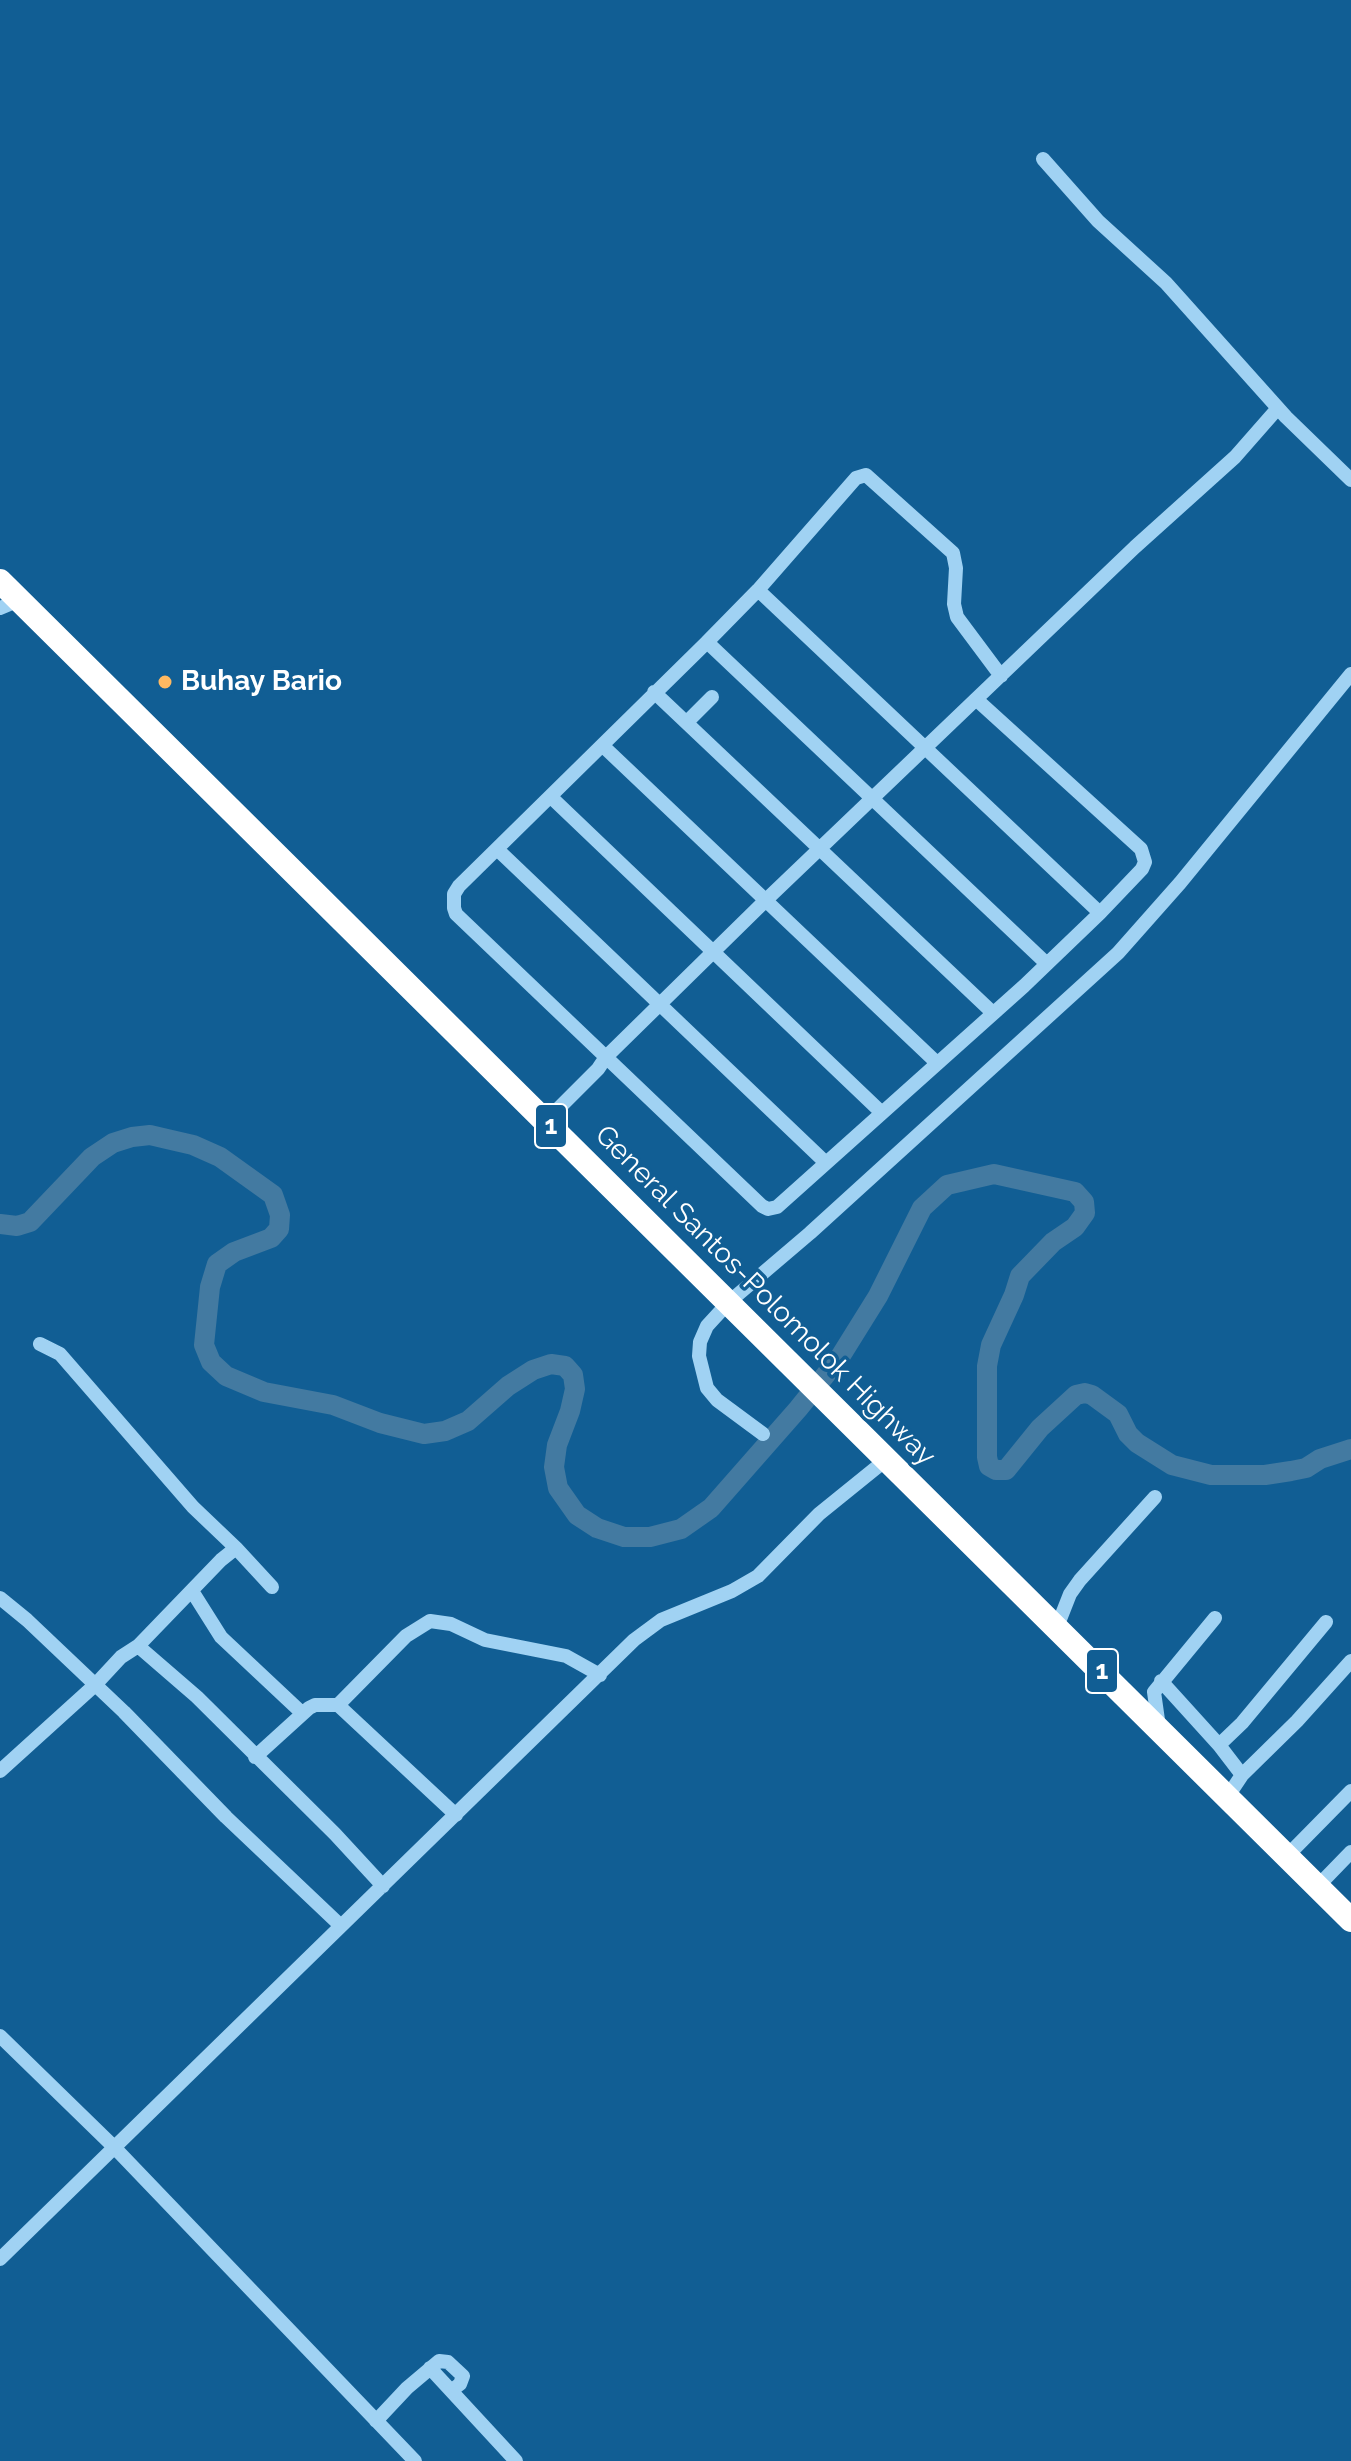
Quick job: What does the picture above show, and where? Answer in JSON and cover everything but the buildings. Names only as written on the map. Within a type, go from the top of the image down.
[{"type":"highway","name":"General Santos-Polomolok Highway","points":[[0,581],[9,604],[546,1121],[1351,1920]]},
{"type":"street","points":[[1043,159],[1098,221],[1166,283],[1278,408],[1351,480]]},
{"type":"street","points":[[979,702],[1001,676],[1225,472],[1278,408]]},
{"type":"street","points":[[979,702],[1145,855],[1142,869],[1047,964],[777,1207],[768,1209],[605,1063],[456,914],[453,901],[459,886],[552,798],[758,590],[856,478],[866,475],[953,553],[957,617],[1001,676]]},
{"type":"street","points":[[758,590],[1100,913]]},
{"type":"street","points":[[707,642],[1047,964]]},
{"type":"street","points":[[546,1121],[1036,645]]},
{"type":"street","points":[[763,1434],[717,1400],[707,1388],[702,1375],[700,1342],[707,1326],[729,1302],[821,1223],[1118,953],[1180,883],[1351,674]]},
{"type":"street","points":[[654,692],[993,1013]]},
{"type":"street","points":[[687,722],[712,697]]},
{"type":"street","points":[[603,746],[937,1063]]},
{"type":"street","points":[[552,798],[882,1113]]},
{"type":"street","points":[[498,850],[825,1162]]},
{"type":"street","points":[[40,1344],[60,1354],[193,1507],[272,1587]]},
{"type":"street","points":[[0,2259],[634,1640],[661,1620],[732,1591],[758,1576],[819,1514],[887,1459]]},
{"type":"street","points":[[1057,1627],[1070,1594],[1080,1580],[1155,1497]]},
{"type":"street","points":[[214,1526],[221,1560]]},
{"type":"street","points":[[3,1762],[95,1685],[121,1657],[138,1646],[236,1548]]},
{"type":"street","points":[[192,1591],[221,1637],[302,1713]]},
{"type":"street","points":[[0,1598],[95,1685],[226,1817],[341,1926]]},
{"type":"street","points":[[1159,1727],[1154,1692],[1215,1618]]},
{"type":"street","points":[[338,1705],[406,1636],[430,1621],[451,1624],[485,1640],[566,1656],[600,1675]]},
{"type":"street","points":[[1219,1745],[1242,1723],[1326,1622]]},
{"type":"street","points":[[138,1646],[197,1697],[383,1886]]},
{"type":"street","points":[[1228,1796],[1242,1775],[1297,1721],[1351,1661]]},
{"type":"street","points":[[1161,1681],[1242,1775]]},
{"type":"street","points":[[255,1757],[302,1713],[315,1705],[338,1705],[456,1815]]},
{"type":"street","points":[[1287,1856],[1351,1791]]},
{"type":"street","points":[[1318,1886],[1351,1852]]},
{"type":"street","points":[[0,2036],[114,2147],[415,2461]]},
{"type":"street","points":[[376,2421],[430,2368],[516,2461]]},
{"type":"waterway","points":[[0,1224],[17,1226],[30,1222],[92,1157],[113,1143],[132,1137],[150,1135],[193,1145],[220,1157],[273,1195],[280,1215],[279,1229],[271,1238],[234,1252],[217,1264],[210,1287],[204,1345],[211,1362],[226,1376],[264,1392],[333,1405],[380,1423],[424,1434],[445,1431],[468,1421],[508,1386],[533,1370],[551,1364],[565,1366],[573,1375],[575,1389],[557,1445],[554,1467],[558,1488],[577,1515],[597,1528],[624,1537],[650,1537],[681,1529],[711,1508],[798,1409],[840,1357],[878,1296],[922,1208],[947,1185],[994,1174],[1075,1192],[1084,1202],[1085,1213],[1075,1227],[1053,1242],[1020,1276],[991,1345],[987,1366],[989,1466],[1006,1470],[1040,1428],[1076,1395],[1085,1393],[1118,1414],[1128,1434],[1137,1443],[1172,1465],[1211,1475],[1265,1475],[1291,1471],[1351,1449]]},
{"type":"place","name":"Buhay Bario","points":[[165,682]]}]
